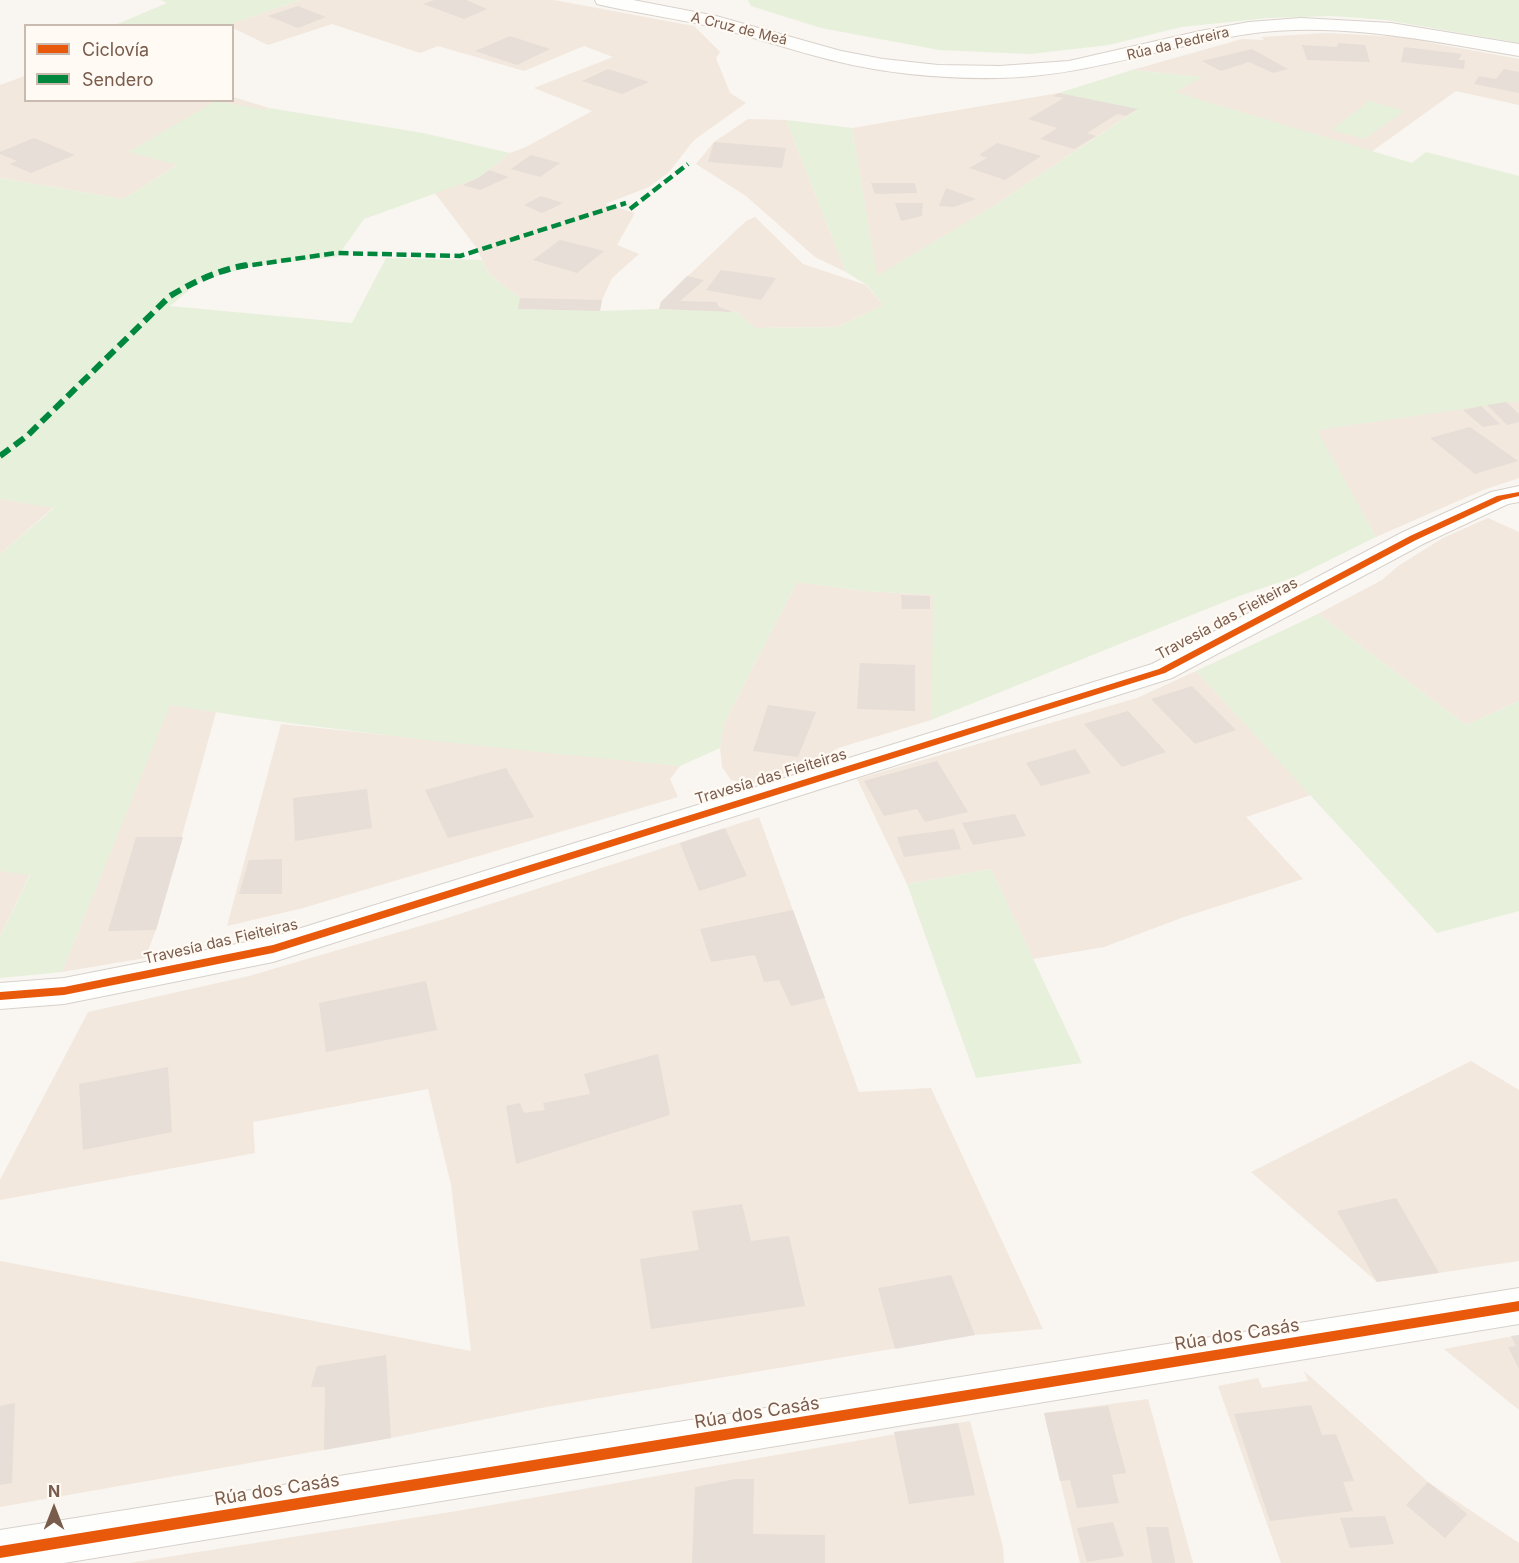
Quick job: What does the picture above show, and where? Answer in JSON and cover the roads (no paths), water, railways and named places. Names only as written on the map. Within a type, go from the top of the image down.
[{"type":"street","name":"A Cruz de Meá","points":[[604,0],[716,22],[838,56]]},
{"type":"street","name":"Rúa da Pedreira","points":[[838,56],[883,65],[938,71],[1000,72],[1069,68],[1200,37],[1249,28],[1301,24],[1391,29],[1519,50]]},
{"type":"street","name":"Travesía das Fieiteiras","points":[[0,996],[64,992],[273,949],[1162,671],[1413,538],[1500,498],[1519,494]]},
{"type":"street","name":"Rúa dos Casás","points":[[0,1552],[1519,1306]]}]
